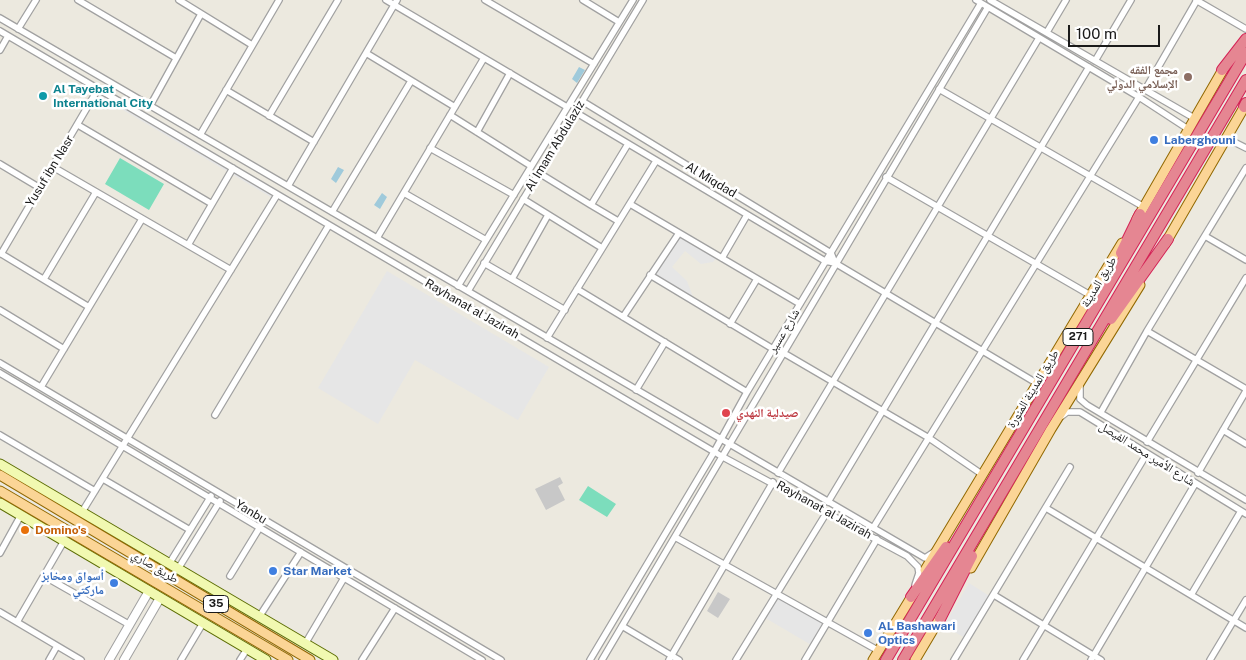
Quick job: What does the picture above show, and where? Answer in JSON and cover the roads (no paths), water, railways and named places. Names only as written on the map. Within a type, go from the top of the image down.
[{"type":"highway","points":[[1222,70],[1246,40]]},
{"type":"highway","name":"طريق المدينة المنورة","points":[[886,660],[1246,53]]},
{"type":"highway","name":"طريق المدينة المنورة","points":[[903,660],[1246,80]]},
{"type":"highway","points":[[1094,310],[1142,211]]},
{"type":"highway","points":[[1068,381],[1168,239]]},
{"type":"highway","points":[[940,619],[1014,472]]},
{"type":"highway","points":[[911,597],[991,483]]},
{"type":"main road","name":"طريق المدينة","points":[[873,660],[911,597],[936,550],[1142,211],[1246,30]]},
{"type":"main road","points":[[915,660],[1050,429],[1168,239],[1245,105]]},
{"type":"main road","points":[[0,464],[333,660]]},
{"type":"main road","name":"طريق صاري","points":[[0,475],[310,660]]},
{"type":"main road","name":"طريق صاري","points":[[0,491],[288,660]]},
{"type":"main road","points":[[0,503],[266,660]]},
{"type":"street","points":[[18,29],[36,0]]},
{"type":"street","points":[[78,0],[176,58]]},
{"type":"street","points":[[179,0],[252,45]]},
{"type":"street","points":[[200,135],[279,0]]},
{"type":"street","points":[[269,116],[338,0]]},
{"type":"street","points":[[386,0],[396,2],[510,74],[568,107]]},
{"type":"street","points":[[485,0],[594,64]]},
{"type":"street","points":[[583,0],[620,22]]},
{"type":"street","points":[[458,286],[633,0]]},
{"type":"street","name":"Al Imam Abdulaziz","points":[[468,291],[643,0]]},
{"type":"street","points":[[990,0],[998,2],[1194,118]]},
{"type":"street","points":[[1047,32],[1066,0]]},
{"type":"street","points":[[1095,60],[1131,0]]},
{"type":"street","points":[[1145,90],[1197,0],[1246,30]]},
{"type":"street","points":[[288,186],[396,2]]},
{"type":"street","points":[[978,2],[1139,97],[1188,130]]},
{"type":"street","name":"شارع عسير","points":[[590,660],[978,2]]},
{"type":"street","name":"شارع عسير","points":[[602,660],[723,457],[782,352],[988,7]]},
{"type":"street","points":[[150,106],[201,14]]},
{"type":"street","name":"Rayhanat al Jazirah","points":[[0,18],[925,558],[936,550]]},
{"type":"street","name":"Rayhanat al Jazirah","points":[[0,32],[714,452],[773,482],[907,556],[918,568],[919,573],[911,597]]},
{"type":"street","points":[[0,50],[8,36]]},
{"type":"street","points":[[778,473],[1039,38]]},
{"type":"street","points":[[366,53],[455,107]]},
{"type":"street","points":[[376,238],[484,58]]},
{"type":"street","points":[[828,502],[1089,67]]},
{"type":"street","points":[[477,132],[510,74]]},
{"type":"street","points":[[332,212],[411,80]]},
{"type":"street","name":"Yusuf ibn Nasr","points":[[1,253],[98,89]]},
{"type":"street","points":[[939,89],[1090,176],[1142,211]]},
{"type":"street","points":[[226,90],[314,142]]},
{"type":"street","points":[[873,528],[1139,97]]},
{"type":"street","name":"Al Miqdad","points":[[582,102],[831,253]]},
{"type":"street","name":"Al Miqdad","points":[[575,112],[826,262],[835,263],[1038,384]]},
{"type":"street","points":[[450,115],[531,166]]},
{"type":"street","points":[[78,125],[212,204]]},
{"type":"street","points":[[1226,138],[1246,148]]},
{"type":"street","points":[[591,205],[628,144]]},
{"type":"street","points":[[430,148],[514,195]]},
{"type":"street","points":[[547,338],[656,161]]},
{"type":"street","points":[[0,164],[40,188]]},
{"type":"street","points":[[52,167],[231,270]]},
{"type":"street","points":[[188,245],[232,168]]},
{"type":"street","points":[[1101,412],[1147,331],[1246,168]]},
{"type":"street","points":[[252,180],[259,169]]},
{"type":"street","points":[[539,173],[618,221]]},
{"type":"street","points":[[886,177],[1090,295]]},
{"type":"street","points":[[44,279],[96,192]]},
{"type":"street","points":[[404,193],[486,240]]},
{"type":"street","points":[[82,512],[277,195]]},
{"type":"street","points":[[523,199],[602,248]]},
{"type":"street","points":[[630,204],[800,304]]},
{"type":"street","points":[[512,280],[548,215]]},
{"type":"street","points":[[722,258],[747,215]]},
{"type":"street","points":[[40,387],[142,219]]},
{"type":"street","points":[[215,415],[330,225]]},
{"type":"street","points":[[623,317],[679,233]]},
{"type":"street","points":[[1205,236],[1246,260]]},
{"type":"street","points":[[1,253],[89,306]]},
{"type":"street","points":[[831,253],[835,263]]},
{"type":"street","points":[[484,264],[565,310]]},
{"type":"street","points":[[650,275],[773,349]]},
{"type":"street","points":[[1147,442],[1246,278]]},
{"type":"street","points":[[730,324],[757,279]]},
{"type":"street","points":[[577,289],[747,392]]},
{"type":"street","points":[[0,310],[64,348]]},
{"type":"street","points":[[1147,331],[1246,390],[1198,473]]},
{"type":"street","points":[[636,390],[665,342]]},
{"type":"street","points":[[782,352],[929,438],[983,475]]},
{"type":"street","name":"Yanbu","points":[[0,363],[501,660]]},
{"type":"street","name":"Yanbu","points":[[0,373],[482,660]]},
{"type":"street","name":"شارع الأمير محمد الفيصل","points":[[1082,377],[1078,392],[1080,399],[1147,442],[1246,500]]},
{"type":"street","points":[[1087,417],[1092,408]]},
{"type":"street","name":"شارع الأمير محمد الفيصل","points":[[1050,429],[1067,412],[1080,412],[1146,455],[1244,513]]},
{"type":"street","points":[[1223,430],[1246,444]]},
{"type":"street","points":[[0,435],[95,491]]},
{"type":"street","points":[[1023,660],[1146,455]]},
{"type":"street","points":[[954,660],[1070,467]]},
{"type":"street","points":[[103,479],[190,530]]},
{"type":"street","points":[[670,658],[773,482]]},
{"type":"street","points":[[1092,657],[1195,484]]},
{"type":"street","points":[[174,567],[190,530],[214,490]]},
{"type":"street","points":[[174,567],[223,496]]},
{"type":"street","points":[[1046,508],[1246,628]]},
{"type":"street","points":[[736,660],[827,512]]},
{"type":"street","points":[[1191,595],[1244,513]]},
{"type":"street","points":[[0,553],[21,515]]},
{"type":"street","points":[[230,576],[260,527]]},
{"type":"street","points":[[675,537],[879,651]]},
{"type":"street","points":[[805,660],[877,540]]},
{"type":"street","points":[[17,622],[64,541]]},
{"type":"street","points":[[259,617],[301,552]]},
{"type":"street","points":[[44,576],[130,625]]},
{"type":"street","points":[[305,644],[344,578]]},
{"type":"street","points":[[109,660],[149,591]]},
{"type":"street","points":[[994,595],[1092,657],[1101,660]]},
{"type":"street","points":[[124,660],[160,598]]},
{"type":"street","points":[[1210,660],[1246,600]]},
{"type":"street","points":[[362,660],[395,608]]},
{"type":"street","points":[[0,612],[81,660]]},
{"type":"street","points":[[181,660],[203,623]]},
{"type":"street","points":[[622,626],[670,658],[679,660]]},
{"type":"street","points":[[49,660],[57,646]]},
{"type":"street","points":[[240,660],[247,649]]},
{"type":"water","points":[[579,67],[585,70],[577,83],[572,79]]},
{"type":"water","points":[[338,167],[344,170],[336,183],[331,179]]},
{"type":"water","points":[[382,193],[387,197],[380,209],[374,205]]},
{"type":"place","name":"مجمع الفقه الإسلامي الدولي","points":[[1188,77]]},
{"type":"place","name":"Al Tayebat International City","points":[[43,96]]},
{"type":"place","name":"Laberghouni","points":[[1154,140]]},
{"type":"place","name":"صيدلية النهدي","points":[[726,413]]},
{"type":"place","name":"Domino's","points":[[25,530]]},
{"type":"place","name":"Star Market","points":[[273,571]]},
{"type":"place","name":"أسواق ومخابز ماركتي","points":[[114,583]]},
{"type":"place","name":"AL Bashawari Optics","points":[[868,633]]}]
